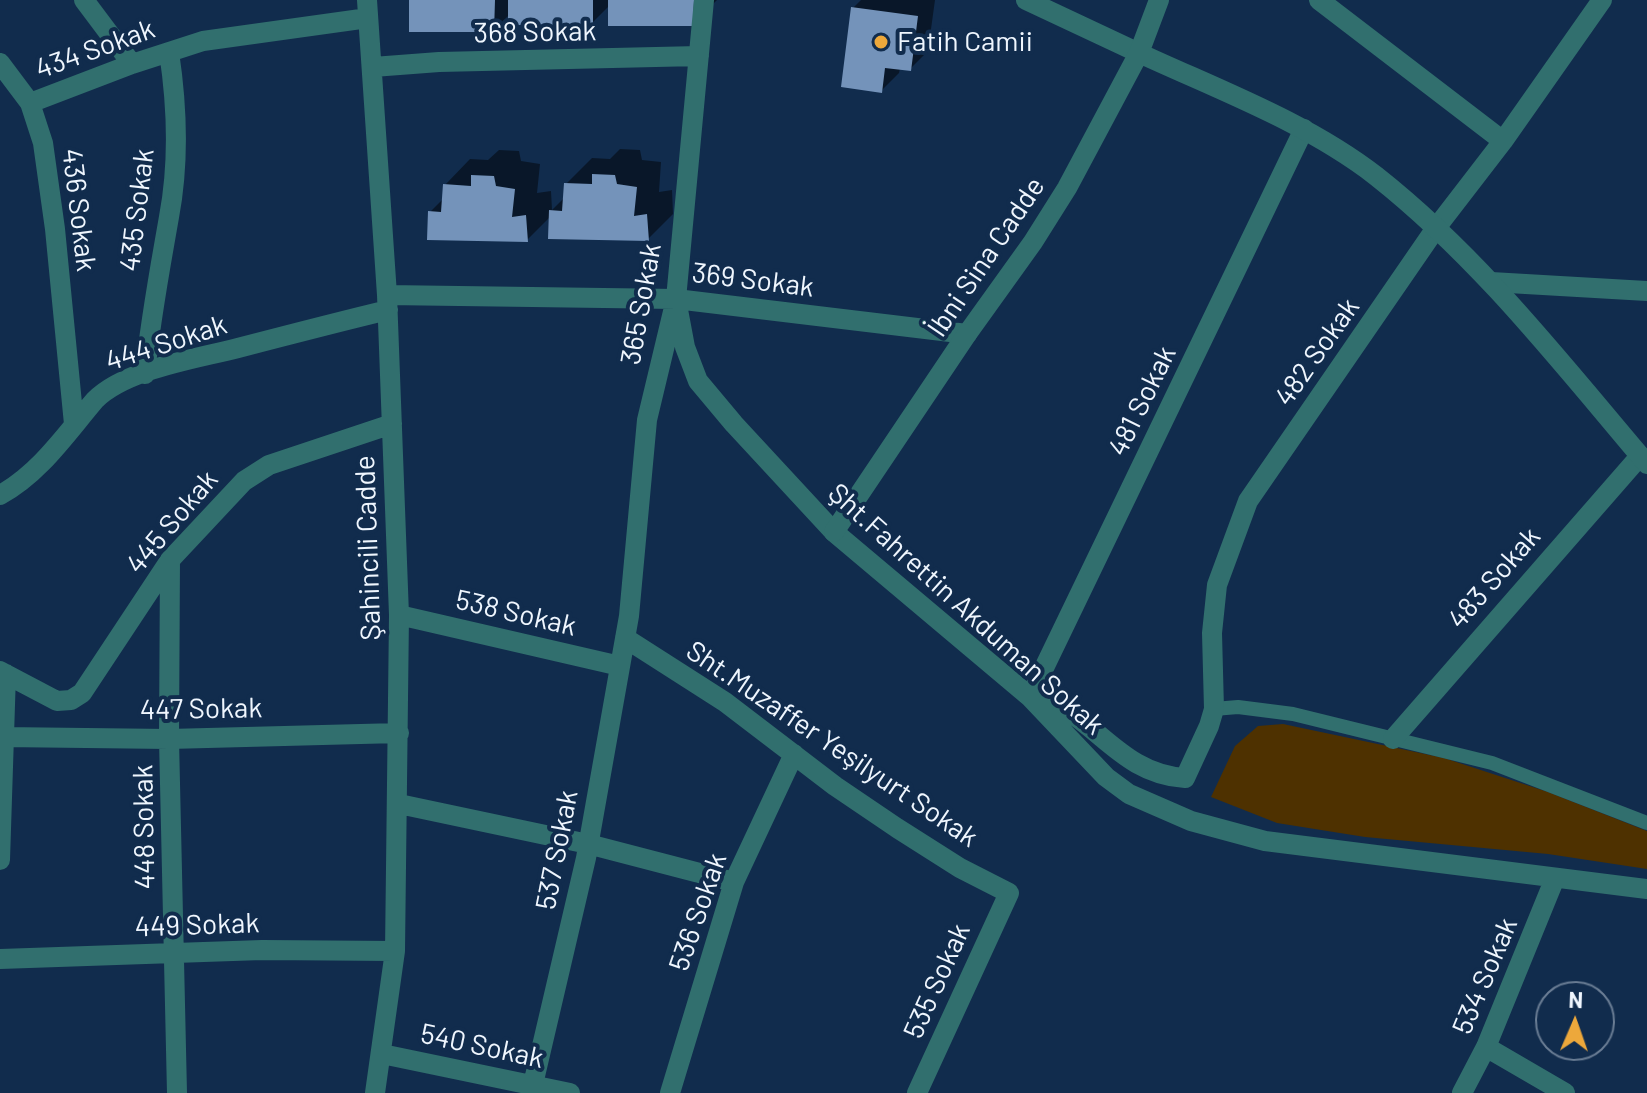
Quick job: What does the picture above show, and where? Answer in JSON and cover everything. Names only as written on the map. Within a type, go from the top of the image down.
[{"type":"street","points":[[84,0],[132,64]]},
{"type":"street","name":"365 Sokak","points":[[629,616],[647,420],[676,299],[704,0]]},
{"type":"street","points":[[1026,0],[1304,129],[1374,175],[1436,228],[1491,282],[1644,460]]},
{"type":"street","name":"İbni Sina Cadde","points":[[834,532],[1067,188],[1139,53],[1159,0]]},
{"type":"street","points":[[1319,0],[1503,141]]},
{"type":"street","name":"482 Sokak","points":[[1030,697],[1044,699],[1060,707],[1123,756],[1153,773],[1185,778],[1214,709],[1212,633],[1217,585],[1248,501],[1436,228],[1503,141],[1602,0]]},
{"type":"street","name":"434 Sokak","points":[[30,103],[203,41],[368,9]]},
{"type":"street","name":"Şahincili Cadde","points":[[368,9],[387,302],[399,615],[395,951],[375,1093]]},
{"type":"street","name":"435 Sokak","points":[[145,374],[162,249],[170,215],[174,108],[169,52]]},
{"type":"street","name":"368 Sokak","points":[[373,67],[439,62],[699,56]]},
{"type":"street","name":"436 Sokak","points":[[0,63],[30,103],[43,143],[74,424]]},
{"type":"street","name":"481 Sokak","points":[[1030,697],[1304,129]]},
{"type":"street","points":[[1491,282],[1647,291]]},
{"type":"street","name":"369 Sokak","points":[[387,302],[676,299],[967,334]]},
{"type":"street","name":"Şht.Fahrettin Akduman Sokak","points":[[676,299],[685,347],[698,381],[724,413],[834,532],[1030,697],[1129,794],[1191,821],[1265,841],[1647,889]]},
{"type":"street","name":"444 Sokak","points":[[0,495],[18,485],[34,470],[103,392],[145,374],[387,302]]},
{"type":"street","name":"445 Sokak","points":[[3,672],[57,701],[71,700],[82,693],[170,560],[244,481],[269,465],[392,424]]},
{"type":"street","name":"483 Sokak","points":[[1393,739],[1644,460]]},
{"type":"street","name":"448 Sokak","points":[[170,560],[169,739],[177,1093]]},
{"type":"street","name":"538 Sokak","points":[[399,615],[620,666]]},
{"type":"street","name":"537 Sokak","points":[[532,1089],[588,844],[629,616]]},
{"type":"street","name":"Sht.Muzaffer Yeşilyurt Sokak","points":[[625,638],[725,702],[897,828],[960,868],[1009,893]]},
{"type":"street","points":[[0,860],[3,672]]},
{"type":"street","name":"447 Sokak","points":[[3,737],[169,739],[399,733]]},
{"type":"street","name":"536 Sokak","points":[[670,1093],[734,882],[794,754]]},
{"type":"street","points":[[399,804],[588,844],[734,882]]},
{"type":"street","name":"534 Sokak","points":[[1462,1093],[1486,1047],[1555,878]]},
{"type":"street","name":"535 Sokak","points":[[917,1093],[1009,893]]},
{"type":"street","name":"449 Sokak","points":[[0,959],[262,950],[395,951]]},
{"type":"street","points":[[1486,1047],[1565,1093]]},
{"type":"street","name":"540 Sokak","points":[[382,1054],[532,1089],[570,1093]]},
{"type":"lane","points":[[1214,709],[1238,707],[1293,714],[1492,763],[1647,823]]},
{"type":"shaded area","points":[[1283,724],[1444,758],[1548,792],[1647,831],[1647,869],[1548,854],[1365,837],[1277,823],[1211,797],[1235,746],[1258,726]]},
{"type":"building","points":[[409,0],[495,0],[494,32],[409,32]]},
{"type":"building","points":[[508,0],[593,0],[593,25],[508,25]]},
{"type":"building","points":[[608,0],[694,0],[693,26],[608,26]]},
{"type":"building","name":"Fatih Camii","points":[[851,7],[918,16],[911,71],[885,68],[882,93],[841,87]]},
{"type":"building","points":[[592,174],[615,175],[617,184],[637,187],[634,216],[647,214],[649,241],[548,239],[549,210],[562,211],[564,183],[592,184]]},
{"type":"building","points":[[471,175],[494,176],[496,186],[515,189],[512,217],[526,215],[528,242],[427,240],[428,211],[441,212],[443,184],[471,186]]},
{"type":"place","name":"Fatih Camii","points":[[881,42]]}]
